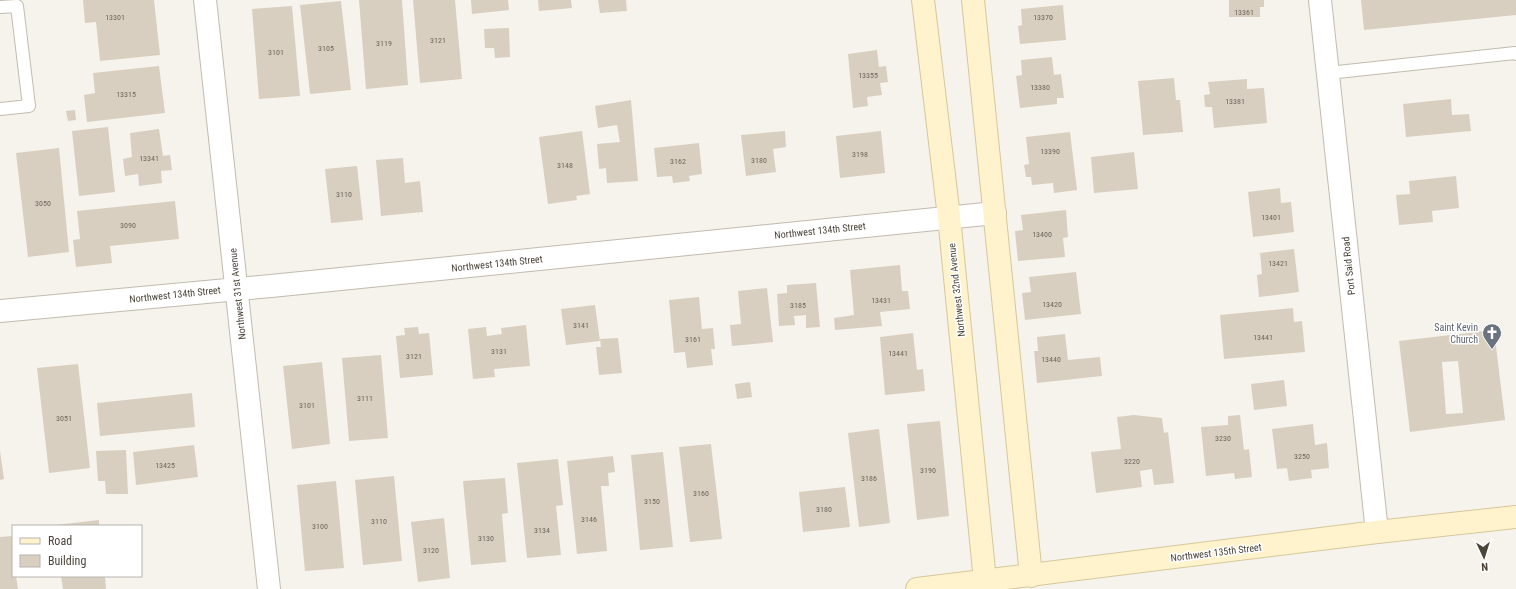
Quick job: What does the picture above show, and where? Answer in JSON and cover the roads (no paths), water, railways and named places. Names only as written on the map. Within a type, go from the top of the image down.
[{"type":"main road","name":"Northwest 32nd Avenue","points":[[923,0],[949,217],[984,581]]},
{"type":"main road","points":[[973,0],[1031,576]]},
{"type":"main road","name":"Northwest 135th Street","points":[[917,589],[1377,532],[1516,517]]},
{"type":"street","name":"Northwest 31st Avenue","points":[[205,0],[269,589]]},
{"type":"street","name":"Port Said Road","points":[[1320,0],[1377,532]]},
{"type":"street","name":"Northwest 134th Street","points":[[0,311],[995,213]]},
{"type":"lane","points":[[0,7],[17,6],[28,106],[0,109]]},
{"type":"lane","points":[[1328,73],[1516,54]]},
{"type":"place","name":"Saint Kevin Church","points":[[1492,350]]}]
